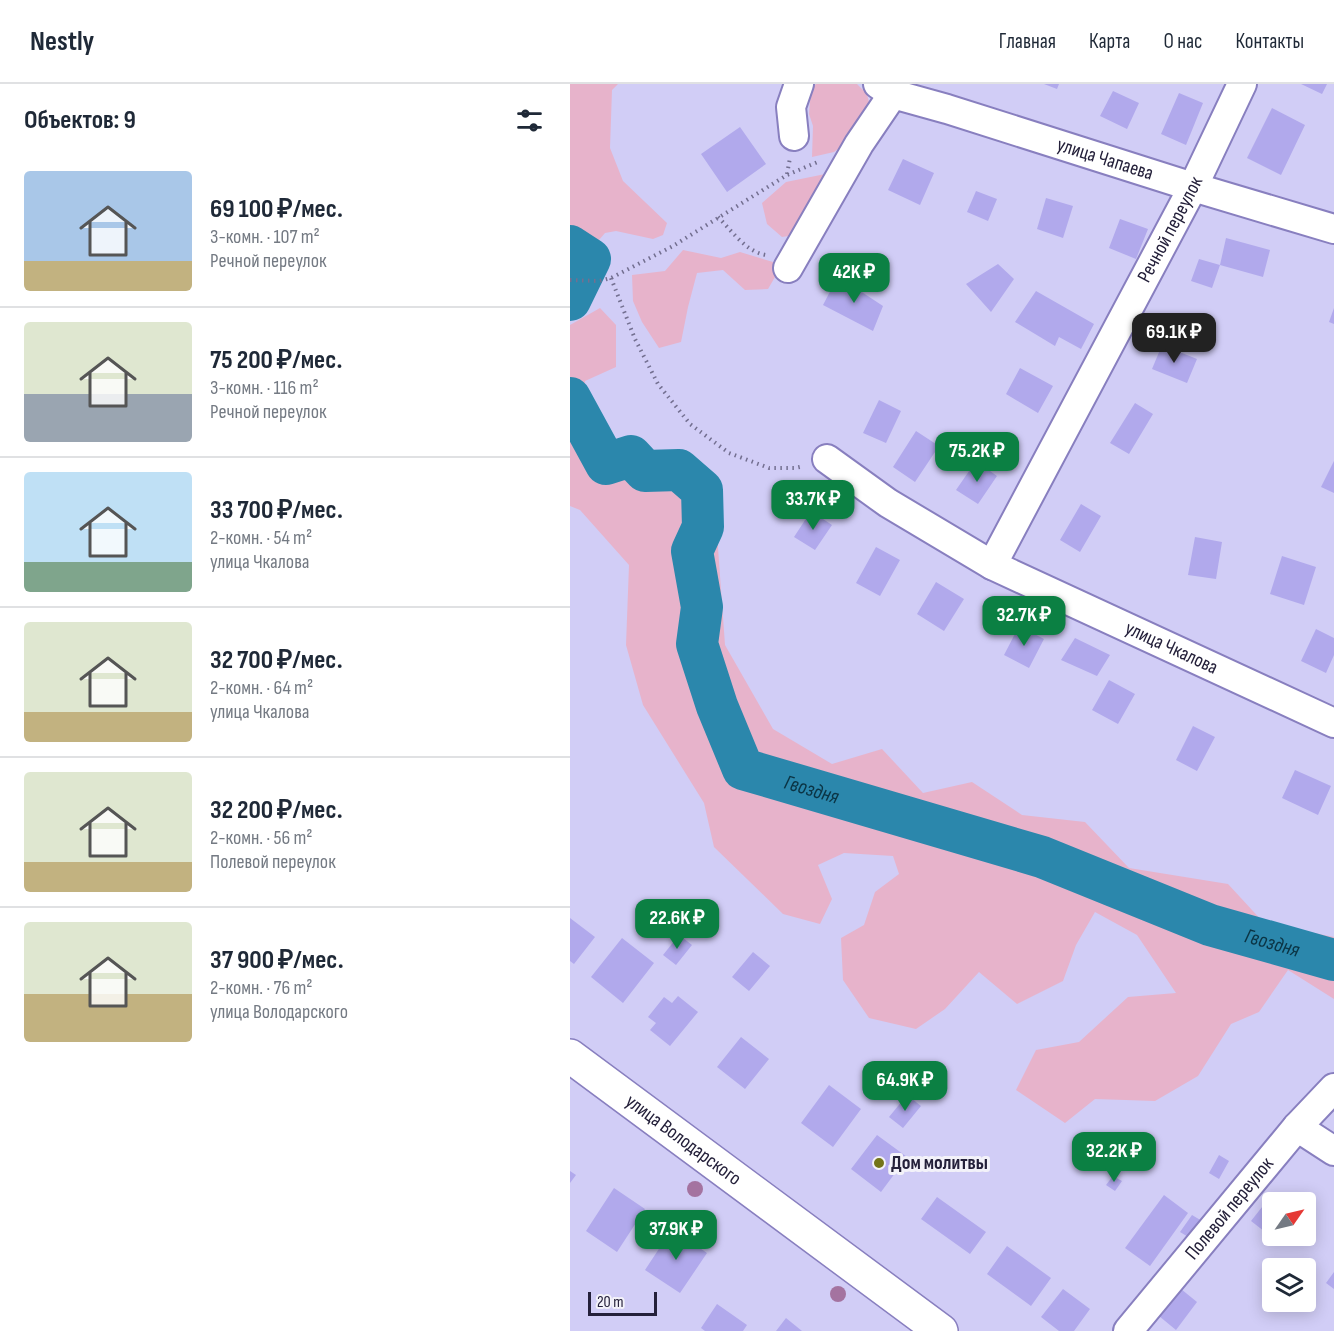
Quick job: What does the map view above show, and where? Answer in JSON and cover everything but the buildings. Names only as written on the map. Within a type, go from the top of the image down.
[{"type":"main road","name":"улица Володарского","points":[[570,1056],[941,1331]]},
{"type":"street","points":[[794,136],[791,107],[799,84]]},
{"type":"street","name":"Речной переулок","points":[[992,565],[1193,187],[1242,84]]},
{"type":"street","points":[[790,263],[859,144],[885,89]]},
{"type":"street","name":"улица Чапаева","points":[[885,89],[1193,187],[1334,229]]},
{"type":"street","name":"улица Чкалова","points":[[827,459],[888,503],[992,565],[1334,723]]},
{"type":"street","name":"Полевой переулок","points":[[1128,1331],[1297,1127],[1334,1088]]},
{"type":"street","points":[[1297,1127],[1334,1151]]},
{"type":"path","points":[[570,280],[599,281],[610,278],[673,246],[787,175],[859,144]]},
{"type":"path","points":[[718,217],[747,247],[758,254],[790,263]]},
{"type":"path","points":[[610,278],[634,339],[658,384],[690,424],[729,453],[769,468],[795,468],[827,459]]},
{"type":"shaded area","points":[[570,84],[618,84],[612,90],[610,148],[623,181],[667,223],[663,235],[653,239],[616,231],[605,233],[575,268],[570,269]]},
{"type":"shaded area","points":[[816,84],[857,84],[867,94],[870,106],[854,137],[834,152],[812,157],[813,126],[809,114],[811,89]]},
{"type":"shaded area","points":[[835,172],[795,235],[782,237],[767,224],[762,203],[786,182]]},
{"type":"shaded area","points":[[683,250],[721,258],[740,252],[773,262],[775,277],[768,289],[745,290],[723,270],[697,273],[681,342],[659,348],[642,322],[633,301],[632,275],[665,271]]},
{"type":"shaded area","points":[[600,308],[616,325],[616,367],[585,381],[587,418],[607,451],[697,460],[716,520],[725,645],[773,729],[832,764],[882,749],[923,793],[972,782],[1022,815],[1085,822],[1129,868],[1228,884],[1264,923],[1334,937],[1334,999],[1288,970],[1259,1012],[1231,1024],[1198,1076],[1155,1101],[1095,1099],[1065,1123],[1016,1090],[1036,1050],[1079,1042],[1128,997],[1176,993],[1137,935],[1095,912],[1076,945],[1063,981],[1017,1004],[979,972],[945,1009],[916,1029],[869,1018],[843,980],[841,938],[864,925],[875,892],[899,874],[893,856],[844,853],[818,865],[832,899],[820,924],[783,914],[714,847],[704,803],[643,705],[626,645],[629,565],[580,510],[570,506],[570,325]]},
{"type":"waterway","name":"Гвоздня","points":[[570,246],[590,259],[570,300]]},
{"type":"waterway","name":"Гвоздня","points":[[570,398],[606,464],[631,456],[645,471],[679,470],[702,490],[703,527],[692,551],[702,607],[697,644],[717,706],[743,769],[1042,857],[1210,925],[1334,960]]},
{"type":"place","name":"Дом молитвы","points":[[879,1163]]}]
